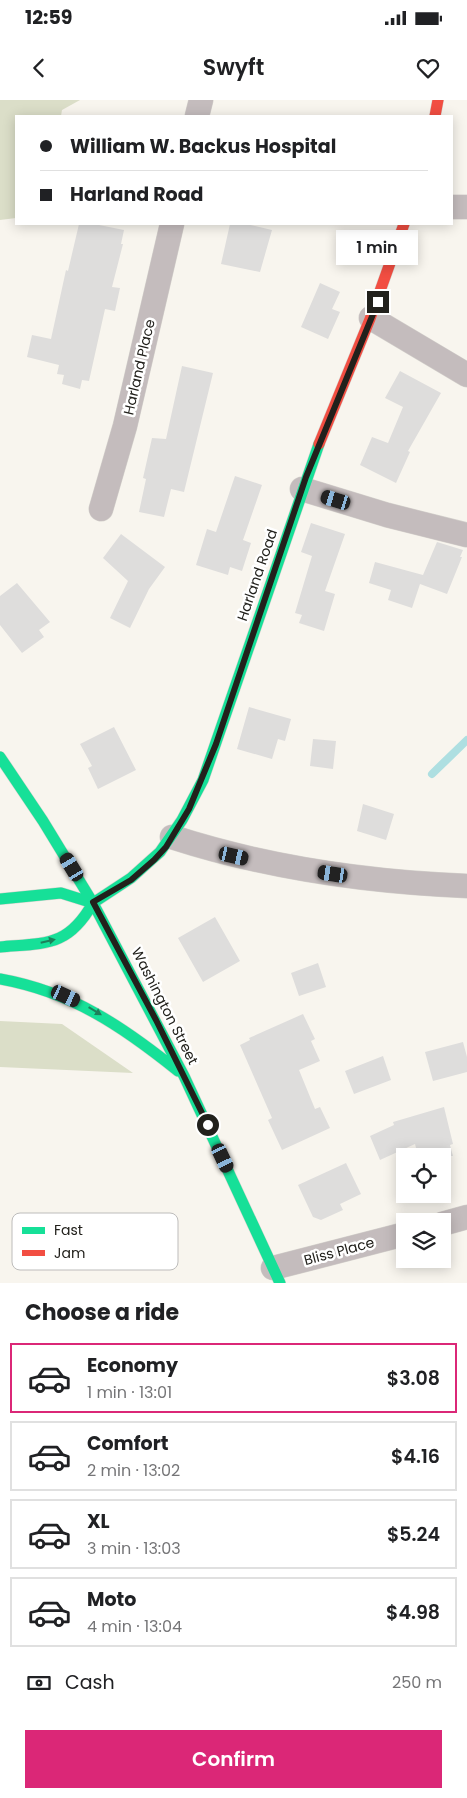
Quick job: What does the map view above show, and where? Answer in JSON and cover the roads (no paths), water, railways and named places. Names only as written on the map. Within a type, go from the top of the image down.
[{"type":"main road","points":[[435,115],[438,100]]},
{"type":"main road","name":"Harland Road","points":[[93,902],[115,891],[139,873],[166,847],[196,794],[216,744],[302,490],[372,318],[404,225]]},
{"type":"main road","name":"Washington Street","points":[[0,757],[44,821],[93,902],[184,1076],[276,1276]]},
{"type":"main road","points":[[0,899],[61,894],[93,902],[78,926],[62,937],[41,943],[0,947]]},
{"type":"main road","points":[[0,979],[41,986],[75,1000],[132,1035],[184,1076]]},
{"type":"street","points":[[197,115],[201,100]]},
{"type":"street","points":[[453,207],[467,207]]},
{"type":"street","name":"Harland Place","points":[[101,509],[126,426],[172,225]]},
{"type":"street","points":[[372,318],[467,374]]},
{"type":"street","points":[[302,490],[387,515],[467,535]]},
{"type":"street","points":[[172,837],[220,853],[351,877],[412,884],[467,886]]},
{"type":"street","points":[[451,1221],[467,1217]]},
{"type":"street","name":"Bliss Place","points":[[276,1276],[396,1237]]},
{"type":"waterway","points":[[432,774],[467,740]]}]
